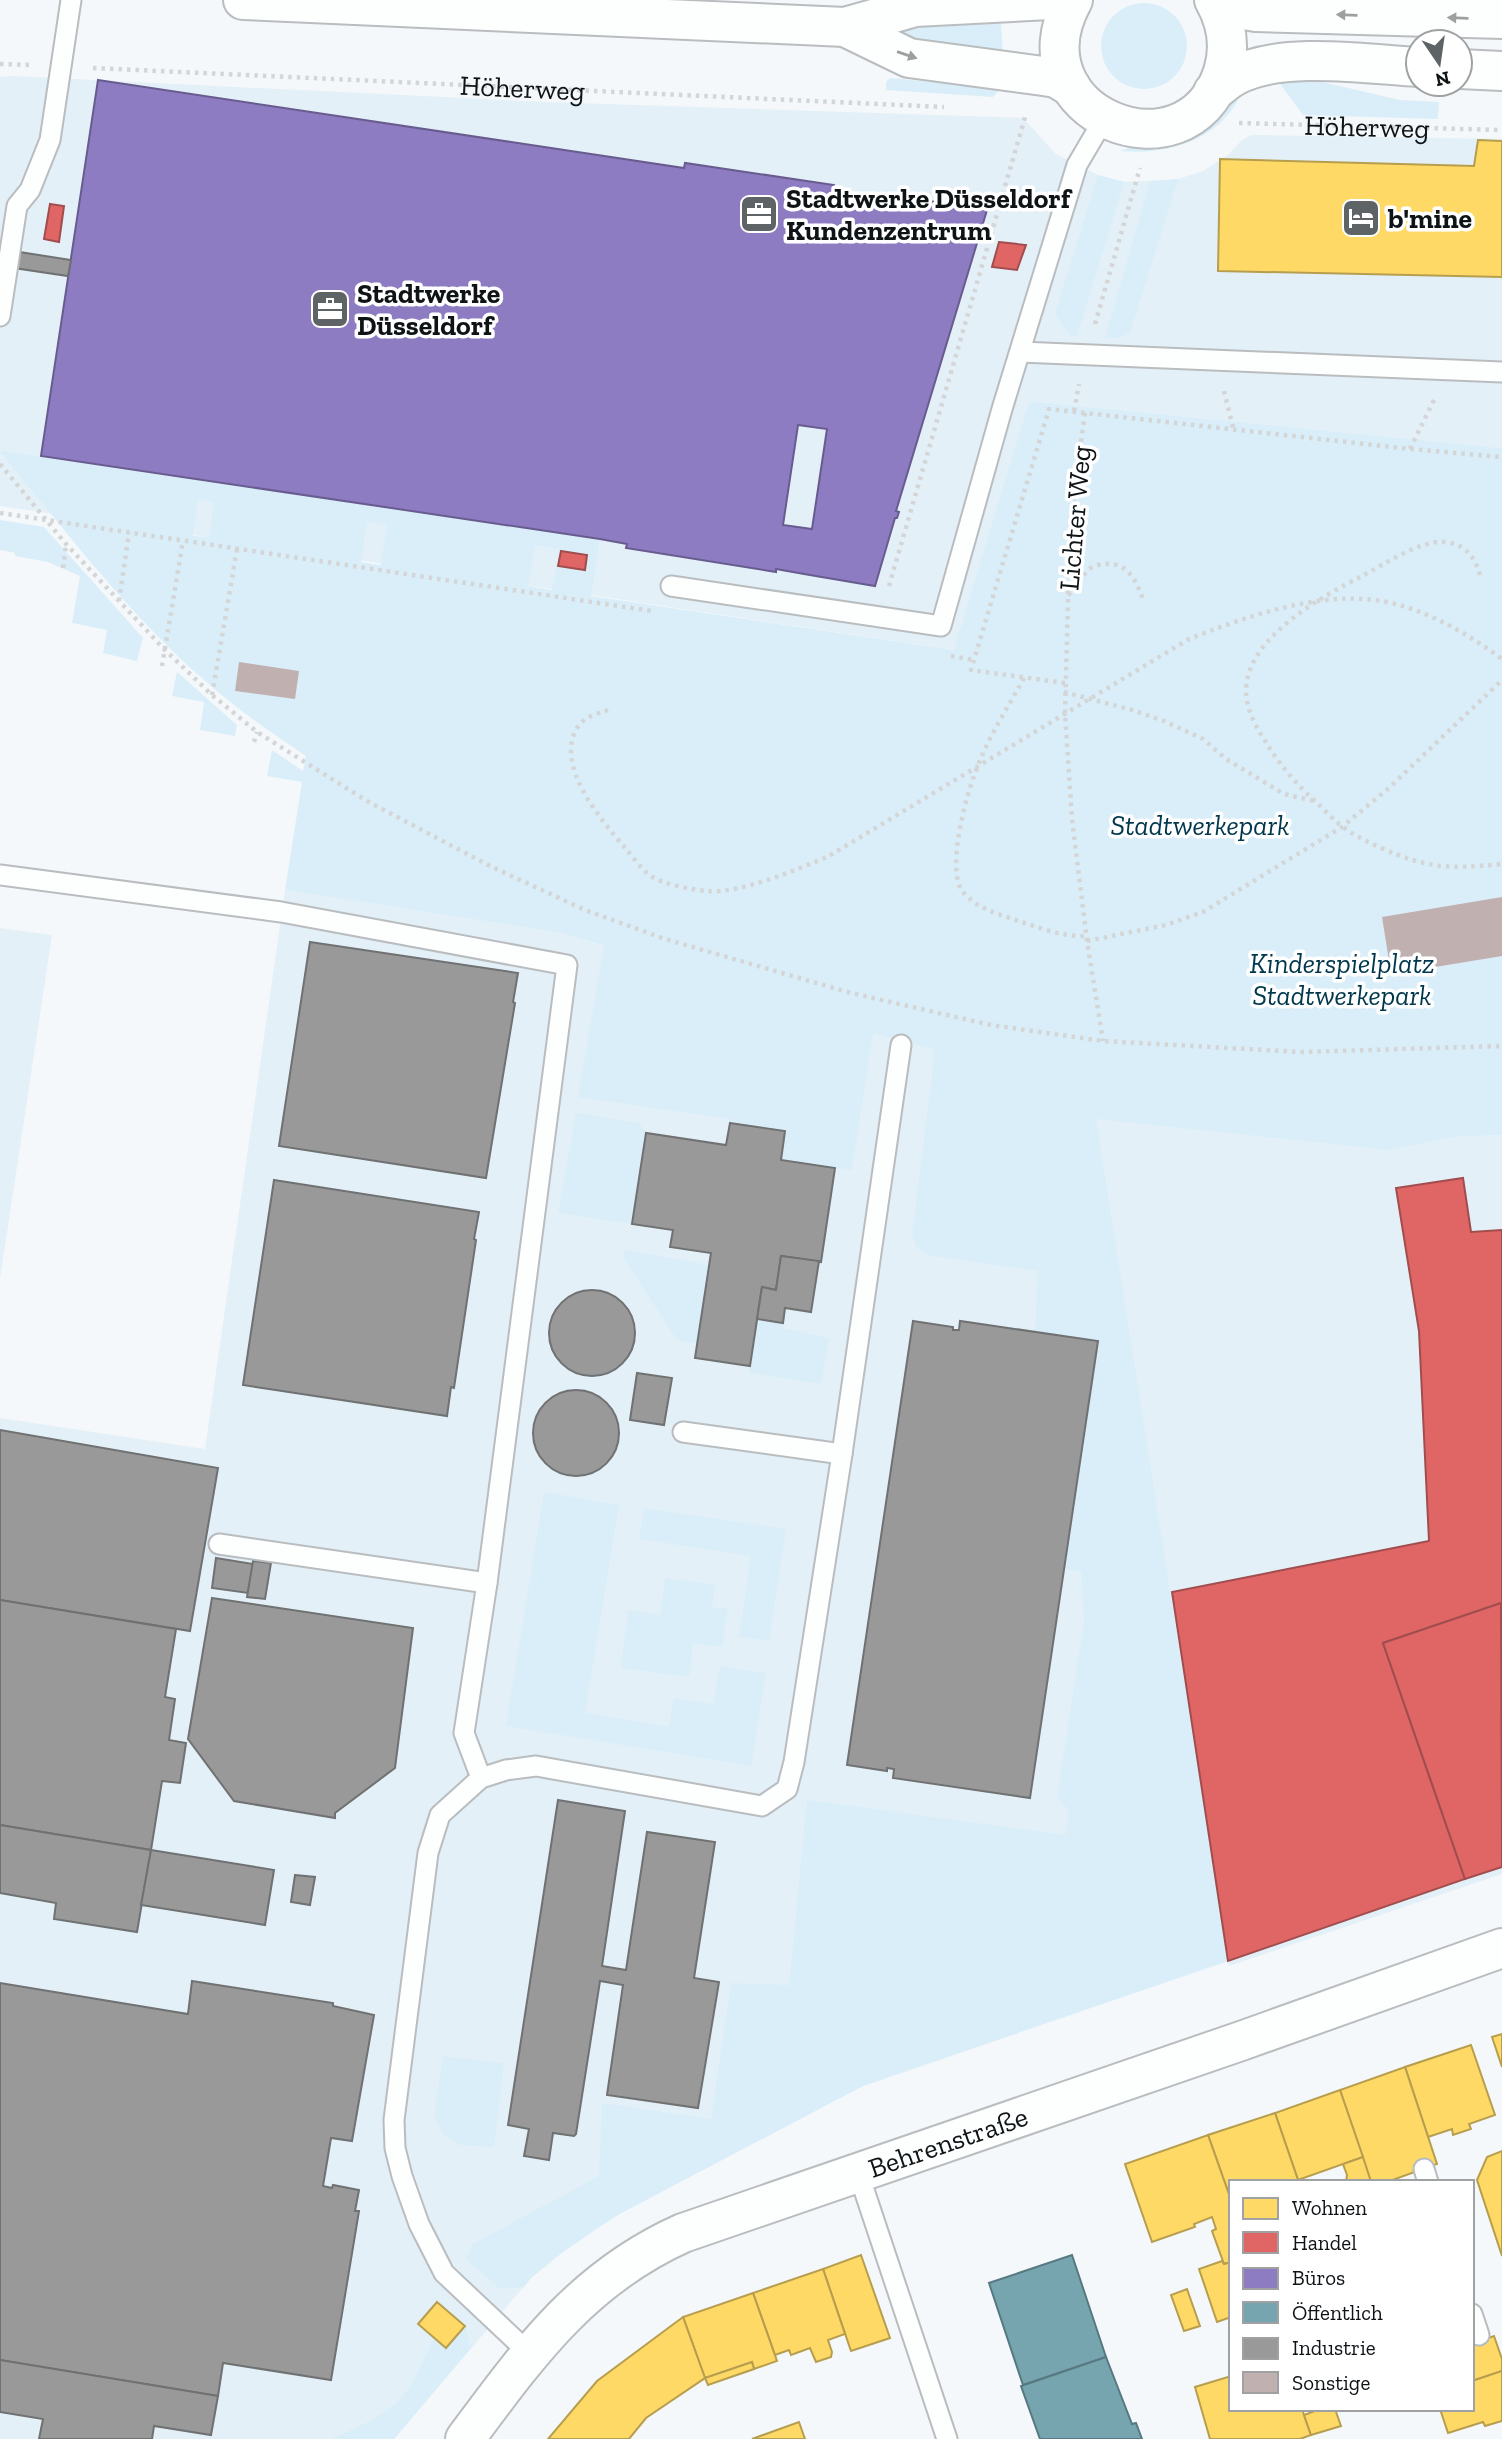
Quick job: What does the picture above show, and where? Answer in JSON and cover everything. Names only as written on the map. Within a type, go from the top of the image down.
[{"type":"street","points":[[243,0],[803,18],[845,27],[909,58],[1043,76],[1072,87]]},
{"type":"street","points":[[845,27],[915,7],[1050,0]]},
{"type":"street","points":[[1073,0],[1062,24],[1061,60],[1072,87],[1083,103],[1104,119],[1130,128],[1143,129],[1171,125],[1194,112],[1222,107]]},
{"type":"street","points":[[1216,0],[1238,9],[1256,12],[1502,19]]},
{"type":"street","points":[[1216,0],[1228,45],[1222,107]]},
{"type":"street","points":[[1222,107],[1236,75],[1259,66],[1291,60],[1404,66]]},
{"type":"street","points":[[1474,70],[1502,71]]},
{"type":"street","name":"Behrenstraße","points":[[465,2439],[565,2312],[629,2261],[656,2245],[683,2233],[1502,1948]]},
{"type":"lane","points":[[0,316],[17,206],[30,190],[50,140],[71,0]]},
{"type":"lane","points":[[671,586],[941,626],[1077,165],[1104,119]]},
{"type":"lane","points":[[1020,352],[1502,372]]},
{"type":"lane","points":[[0,875],[281,912],[567,965],[487,1583],[464,1733],[481,1779]]},
{"type":"lane","points":[[530,2354],[444,2273],[419,2224],[401,2176],[395,2148],[394,2120],[428,1853],[440,1815],[481,1779],[506,1770],[536,1766],[762,1806],[787,1789],[794,1762],[842,1454],[901,1045]]},
{"type":"lane","points":[[683,1432],[842,1454]]},
{"type":"lane","points":[[219,1544],[487,1583]]},
{"type":"lane","points":[[859,2172],[947,2439]]},
{"type":"lane","points":[[1474,2320],[1479,2335]]},
{"type":"path","name":"Höherweg","points":[[0,64],[944,107]]},
{"type":"path","name":"Höherweg","points":[[1222,107],[1502,130]]},
{"type":"path","points":[[1013,110],[1037,112]]},
{"type":"path","points":[[880,617],[1027,111]]},
{"type":"path","points":[[1095,325],[1142,164]]},
{"type":"path","points":[[1216,360],[1234,430]]},
{"type":"path","points":[[1410,450],[1449,370]]},
{"type":"path","points":[[1073,411],[1080,379]]},
{"type":"path","points":[[1065,683],[971,670],[1049,409],[1085,413]]},
{"type":"path","name":"Lichter Weg","points":[[1103,1041],[1072,819],[1064,692],[1070,523],[1085,413],[1410,450],[1502,457]]},
{"type":"path","points":[[0,464],[66,544],[164,649],[212,695],[257,732],[367,801],[490,866],[585,910],[665,939],[851,993],[991,1025],[1103,1041],[1301,1052],[1502,1046]]},
{"type":"path","points":[[0,513],[665,613]]},
{"type":"path","points":[[119,601],[129,533]]},
{"type":"path","points":[[162,666],[183,541]]},
{"type":"path","points":[[1480,575],[1468,552],[1457,544],[1441,541],[1411,551],[1317,602],[1283,626],[1266,644],[1254,663],[1246,688],[1252,716],[1276,758],[1342,827],[1402,858],[1429,866],[1451,868],[1502,864]]},
{"type":"path","points":[[63,568],[66,544]]},
{"type":"path","points":[[212,695],[237,549]]},
{"type":"path","points":[[1067,596],[1077,588],[1089,569],[1117,563],[1130,573],[1143,599]]},
{"type":"path","points":[[608,710],[583,720],[576,729],[570,749],[578,779],[591,804],[650,876],[659,881],[706,891],[726,891],[791,872],[829,856],[1189,639],[1230,623],[1317,602],[1385,602],[1410,608],[1454,627],[1502,659]]},
{"type":"path","points":[[947,656],[974,660]]},
{"type":"path","points":[[1024,678],[977,768],[959,831],[956,866],[958,884],[963,892],[985,911],[1087,939],[1166,926],[1203,912],[1342,827],[1389,789],[1502,680]]},
{"type":"path","points":[[1064,692],[1164,721],[1203,739],[1226,759],[1284,794],[1316,802]]},
{"type":"path","points":[[254,742],[257,732]]},
{"type":"shaded area","points":[[0,77],[545,102],[1023,118],[1056,154],[1098,175],[1124,182],[1178,179],[1203,171],[1228,155],[1242,140],[1251,135],[1502,139],[1502,448],[1029,401],[955,650],[0,506]]},
{"type":"shaded area","points":[[285,890],[561,933],[935,1050],[1389,1150],[1454,1137],[1502,1135],[1502,1874],[1229,1966],[1228,1961],[863,2086],[642,2200],[578,2240],[531,2278],[394,2439],[0,2439],[0,1418],[205,1449]]},
{"type":"shaded area","points":[[0,928],[52,935],[0,1279]]},
{"type":"green space","points":[[1144,3],[1168,10],[1180,22],[1187,46],[1180,70],[1168,82],[1144,89],[1120,82],[1108,70],[1101,46],[1108,22],[1120,10]]},
{"type":"green space","points":[[1001,23],[1003,53],[907,38],[902,33],[908,28]]},
{"type":"green space","points":[[890,78],[1001,88],[993,97],[886,90],[886,82]]},
{"type":"green space","points":[[1278,81],[1318,81],[1400,100],[1439,102],[1438,119],[1303,115]]},
{"type":"green space","points":[[1242,90],[1234,107],[1222,121],[1192,141],[1156,150],[1120,151],[1143,143]]},
{"type":"green space","points":[[1098,175],[1124,182],[1077,336],[1070,336],[1055,314]]},
{"type":"green space","points":[[1178,179],[1130,333],[1118,338],[1105,338],[1150,182]]},
{"type":"green space","name":"Stadtwerkepark","points":[[1029,401],[1502,448],[1502,1135],[1454,1137],[1390,1150],[1096,1119],[1228,1961],[863,2086],[614,2217],[556,2257],[524,2287],[500,2289],[466,2259],[473,2244],[599,2176],[602,2103],[711,2119],[731,1983],[789,1985],[807,1800],[1065,1835],[1069,1811],[1057,1797],[1084,1621],[1081,1572],[1064,1568],[1098,1342],[1035,1332],[1038,1271],[927,1255],[916,1247],[912,1235],[935,1050],[873,1033],[852,1170],[781,1160],[785,1131],[730,1123],[730,1119],[578,1097],[604,946],[561,933],[285,890],[302,782],[267,776],[272,750],[303,771],[306,756],[222,696],[182,660],[126,603],[0,451],[600,539],[591,596],[954,650]],"holes":[[[198,499],[214,503],[209,537],[193,536]],[[367,521],[387,525],[381,565],[361,562]],[[535,545],[559,549],[552,590],[528,586]]]},
{"type":"green space","points":[[0,520],[44,527],[143,638],[137,661],[103,653],[107,630],[72,623],[80,576],[48,562],[15,556],[15,553],[0,550]]},
{"type":"green space","points":[[177,672],[237,725],[235,736],[200,730],[204,702],[172,696]]},
{"type":"green space","points":[[576,1113],[639,1123],[646,1133],[632,1224],[558,1213]]},
{"type":"green space","points":[[624,1250],[709,1265],[697,1344],[677,1340],[623,1257]]},
{"type":"green space","points":[[757,1319],[783,1323],[782,1328],[829,1338],[821,1384],[749,1373]]},
{"type":"green space","points":[[544,1492],[619,1505],[585,1713],[669,1727],[674,1698],[713,1704],[720,1666],[766,1673],[751,1766],[506,1726]]},
{"type":"green space","points":[[644,1508],[786,1529],[769,1641],[739,1637],[751,1556],[639,1539]]},
{"type":"green space","points":[[665,1578],[715,1585],[712,1607],[728,1609],[722,1647],[693,1643],[689,1677],[621,1668],[628,1610],[660,1615]]},
{"type":"green space","points":[[443,2056],[504,2063],[494,2147],[460,2145],[444,2135],[434,2116]]},
{"type":"green space","points":[[465,2326],[471,2348],[394,2439],[331,2439],[374,2419],[394,2405],[409,2388],[434,2338],[446,2348]]},
{"type":"building: Wohnen","name":"b'mine","points":[[1478,140],[1502,141],[1502,277],[1218,271],[1220,159],[1474,166]]},
{"type":"building: Wohnen","points":[[1502,2034],[1502,2067],[1492,2037]]},
{"type":"building: Wohnen","points":[[1471,2045],[1495,2115],[1469,2124],[1471,2129],[1453,2135],[1452,2129],[1428,2137],[1405,2067]]},
{"type":"building: Wohnen","points":[[1405,2067],[1437,2164],[1393,2180],[1370,2180],[1340,2090]]},
{"type":"building: Wohnen","points":[[1340,2090],[1363,2157],[1298,2180],[1275,2113]]},
{"type":"building: Wohnen","points":[[1275,2113],[1298,2180],[1229,2180],[1229,2194],[1208,2135]]},
{"type":"building: Wohnen","points":[[1208,2135],[1229,2194],[1229,2263],[1224,2264],[1212,2231],[1216,2229],[1212,2217],[1194,2224],[1195,2227],[1152,2242],[1125,2164]]},
{"type":"building: Wohnen","points":[[1502,2151],[1502,2256],[1477,2180],[1487,2157]]},
{"type":"building: Wohnen","points":[[1363,2157],[1370,2180],[1346,2180],[1343,2164]]},
{"type":"building: Wohnen","points":[[861,2255],[890,2338],[851,2351],[823,2269]]},
{"type":"building: Wohnen","points":[[1222,2261],[1224,2264],[1229,2263],[1229,2318],[1217,2322],[1199,2269]]},
{"type":"building: Wohnen","points":[[823,2269],[845,2334],[828,2340],[831,2357],[816,2362],[810,2348],[791,2355],[789,2350],[775,2355],[753,2293]]},
{"type":"building: Wohnen","points":[[1187,2289],[1200,2326],[1184,2331],[1171,2295]]},
{"type":"building: Wohnen","points":[[753,2293],[777,2361],[754,2369],[752,2362],[705,2378],[683,2317]]},
{"type":"building: Wohnen","points":[[437,2302],[465,2326],[446,2348],[418,2324]]},
{"type":"building: Wohnen","points":[[683,2317],[705,2378],[646,2418],[629,2439],[548,2439],[597,2381]]},
{"type":"building: Wohnen","points":[[1494,2336],[1502,2359],[1502,2371],[1474,2380],[1474,2343]]},
{"type":"building: Wohnen","points":[[752,2362],[754,2369],[708,2385],[705,2378]]},
{"type":"building: Wohnen","points":[[1502,2371],[1502,2421],[1485,2426],[1483,2422],[1448,2433],[1441,2411],[1474,2411],[1474,2380]]},
{"type":"building: Wohnen","points":[[1229,2377],[1229,2411],[1303,2411],[1311,2435],[1300,2439],[1210,2439],[1195,2387]]},
{"type":"building: Wohnen","points":[[1315,2411],[1336,2411],[1341,2426],[1311,2435],[1304,2415]]},
{"type":"building: Wohnen","points":[[799,2422],[805,2439],[752,2439]]},
{"type":"building: Handel","points":[[50,204],[64,206],[59,242],[44,239]]},
{"type":"building: Handel","points":[[999,242],[1026,245],[1017,270],[992,267]]},
{"type":"building: Handel","points":[[561,551],[587,555],[585,570],[558,566]]},
{"type":"building: Handel","points":[[1463,1178],[1471,1232],[1502,1230],[1502,1603],[1383,1643],[1465,1879],[1228,1961],[1172,1592],[1429,1541],[1419,1331],[1396,1188]]},
{"type":"building: Handel","points":[[1501,1603],[1502,1867],[1465,1879],[1383,1643]]},
{"type":"building: Büros","points":[[98,80],[684,168],[685,163],[834,185],[833,190],[847,193],[916,199],[987,210],[875,586],[626,548],[627,544],[600,539],[41,456]],"holes":[[[798,425],[827,429],[812,529],[783,525]]]},
{"type":"building: Öffentlich","points":[[1072,2255],[1106,2357],[1023,2385],[989,2283]]},
{"type":"building: Öffentlich","points":[[1106,2357],[1132,2424],[1136,2423],[1142,2439],[1040,2439],[1021,2386]]},
{"type":"building: Industrie","points":[[0,249],[71,260],[68,276],[0,266]]},
{"type":"building: Industrie","points":[[310,942],[518,973],[486,1178],[279,1146]]},
{"type":"building: Industrie","points":[[730,1123],[785,1131],[781,1160],[835,1168],[821,1262],[781,1256],[776,1290],[762,1287],[750,1366],[695,1358],[711,1253],[670,1247],[673,1230],[632,1224],[646,1133],[726,1145]]},
{"type":"building: Industrie","points":[[274,1180],[479,1212],[454,1388],[451,1387],[447,1416],[243,1385]]},
{"type":"building: Industrie","points":[[781,1256],[819,1261],[811,1312],[785,1308],[783,1323],[757,1319],[762,1287],[776,1290]]},
{"type":"building: Industrie","points":[[584,1290],[600,1290],[623,1302],[632,1316],[635,1333],[632,1350],[623,1364],[600,1376],[584,1376],[568,1369],[556,1357],[549,1341],[549,1325],[556,1309],[568,1297]]},
{"type":"building: Industrie","points":[[913,1321],[959,1330],[960,1321],[1098,1341],[1030,1798],[893,1778],[894,1769],[887,1768],[887,1771],[847,1765]]},
{"type":"building: Industrie","points":[[637,1373],[672,1378],[664,1425],[630,1420]]},
{"type":"building: Industrie","points":[[576,1390],[592,1394],[606,1403],[615,1417],[619,1433],[615,1449],[606,1463],[592,1472],[576,1476],[560,1472],[546,1463],[537,1449],[533,1433],[537,1417],[546,1403],[560,1394]]},
{"type":"building: Industrie","points":[[0,1430],[218,1468],[190,1631],[0,1600]]},
{"type":"building: Industrie","points":[[216,1558],[253,1564],[248,1593],[212,1588]]},
{"type":"building: Industrie","points":[[253,1561],[271,1563],[265,1599],[247,1597]]},
{"type":"building: Industrie","points":[[212,1598],[413,1628],[395,1768],[335,1813],[335,1818],[234,1801],[188,1739]]},
{"type":"building: Industrie","points":[[0,1600],[176,1629],[165,1697],[175,1699],[169,1740],[186,1743],[180,1783],[162,1781],[151,1850],[0,1825]]},
{"type":"building: Industrie","points":[[558,1800],[625,1811],[602,1966],[626,1970],[647,1832],[715,1842],[694,1978],[719,1982],[698,2108],[607,2095],[623,1985],[600,1981],[576,2134],[553,2133],[549,2160],[524,2156],[529,2129],[508,2125]]},
{"type":"building: Industrie","points":[[0,1825],[151,1850],[137,1932],[54,1919],[56,1903],[0,1893]]},
{"type":"building: Industrie","points":[[151,1850],[274,1870],[265,1925],[141,1905]]},
{"type":"building: Industrie","points":[[295,1875],[315,1877],[310,1905],[291,1902]]},
{"type":"building: Industrie","points":[[192,1981],[333,2003],[333,2006],[374,2015],[352,2141],[331,2138],[323,2186],[359,2190],[355,2211],[359,2211],[331,2380],[223,2363],[218,2396],[0,2360],[0,1983],[188,2014]]},
{"type":"building: Industrie","points":[[0,2360],[218,2396],[211,2435],[154,2426],[152,2439],[39,2439],[43,2419],[0,2412]]},
{"type":"building: Sonstige","points":[[239,662],[299,671],[295,699],[235,691]]},
{"type":"building: Sonstige","points":[[1502,897],[1502,956],[1423,969],[1422,962],[1390,967],[1382,917]]},
{"type":"place","name":"Stadtwerke Düsseldorf Kundenzentrum","points":[[759,214]]},
{"type":"place","name":"b'mine","points":[[1361,218]]},
{"type":"place","name":"Stadtwerke Düsseldorf","points":[[330,309]]},
{"type":"park label","name":"Kinderspielplatz Stadtwerkepark","points":[[1342,979]]}]
